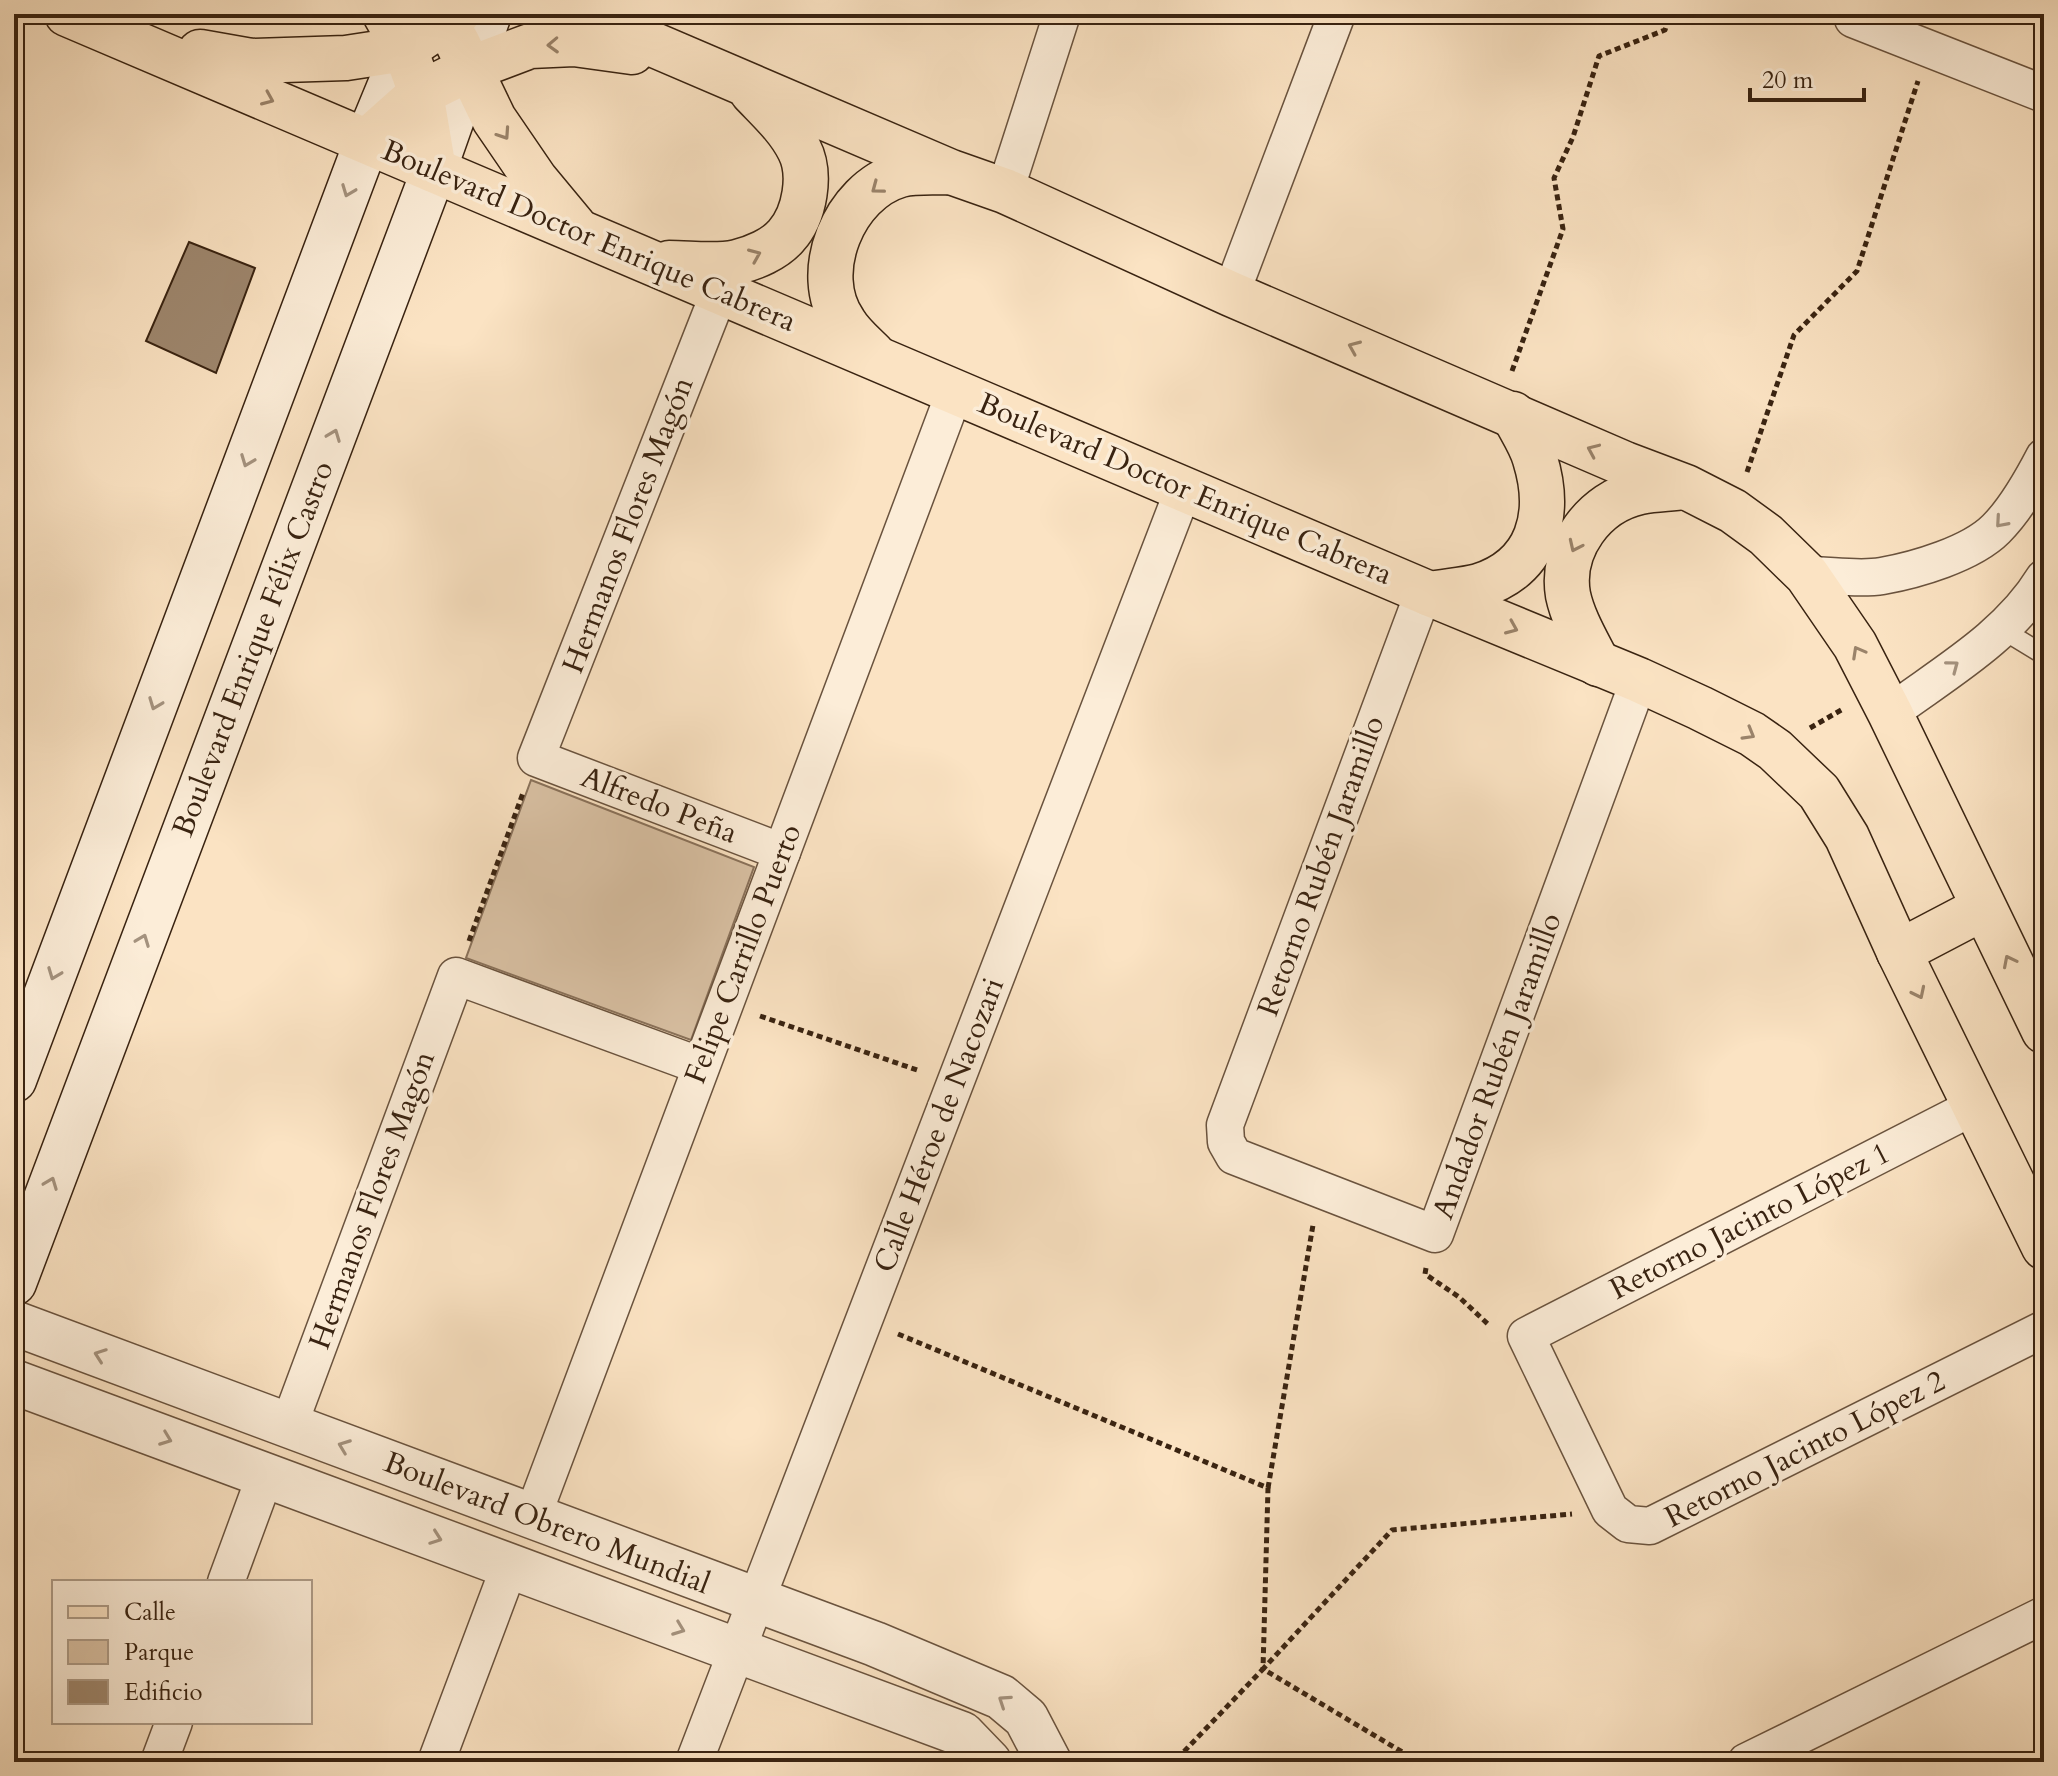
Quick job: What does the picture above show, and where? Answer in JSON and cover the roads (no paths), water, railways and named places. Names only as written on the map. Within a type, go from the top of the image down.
[{"type":"main road","name":"Boulevard Doctor Enrique Cabrera","points":[[67,14],[719,293],[874,355],[1639,680],[1739,728],[1775,750],[1819,792],[1847,837],[1899,952],[2044,1247]]},
{"type":"main road","points":[[582,14],[951,172],[1005,191],[1231,294],[1625,464],[1686,487],[1733,511],[1766,535],[1807,575],[1855,645],[2044,1031]]},
{"type":"main road","points":[[122,38],[251,61],[346,58],[435,20]]},
{"type":"main road","points":[[435,20],[469,69],[494,119],[535,179],[578,231]]},
{"type":"main road","points":[[434,170],[421,93],[435,20]]},
{"type":"main road","points":[[14,1080],[367,141],[435,20]]},
{"type":"main road","points":[[367,141],[421,93],[469,69],[530,46],[574,44],[686,59]]},
{"type":"main road","name":"Boulevard Enrique Félix Castro","points":[[14,1283],[434,170],[469,69]]},
{"type":"main road","points":[[651,263],[736,263],[766,251],[787,236],[805,195],[807,169],[783,125],[745,83]]},
{"type":"main road","points":[[874,355],[842,321],[834,297],[831,275],[839,231],[851,211],[880,184],[901,175],[951,172]]},
{"type":"main road","points":[[1427,592],[1478,586],[1495,579],[1523,559],[1536,539],[1542,520],[1535,459],[1506,412]]},
{"type":"main road","points":[[1598,664],[1577,621],[1569,596],[1566,574],[1570,552],[1594,517],[1611,505],[1638,492],[1686,487]]},
{"type":"main road","points":[[1899,952],[1983,908]]},
{"type":"main road","name":"Boulevard Obrero Mundial","points":[[14,1323],[875,1644],[1001,1697],[1026,1718],[1049,1762]]},
{"type":"main road","name":"Boulevard Obrero Mundial","points":[[14,1382],[962,1734],[989,1762]]},
{"type":"main road","points":[[373,1516],[394,1465]]},
{"type":"street","points":[[1005,191],[1062,14]]},
{"type":"street","points":[[1231,294],[1337,14]]},
{"type":"street","points":[[1853,19],[2044,94]]},
{"type":"street","name":"Hermanos Flores Magón","points":[[536,758],[719,293]]},
{"type":"street","name":"Felipe Carrillo Puerto","points":[[532,1518],[955,391]]},
{"type":"street","points":[[1807,575],[1880,576],[1974,546],[1996,529],[2027,489],[2044,457]]},
{"type":"street","name":"Calle Héroe de Nacozari","points":[[694,1762],[1184,488]]},
{"type":"street","points":[[1884,700],[2003,630],[2044,578]]},
{"type":"street","name":"Retorno Rubén Jaramillo","points":[[1226,1142],[1225,1125],[1427,592]]},
{"type":"street","name":"Andador Rubén Jaramillo","points":[[1226,1142],[1234,1156],[1435,1234],[1639,680]]},
{"type":"street","name":"Alfredo Peña","points":[[536,758],[782,852]]},
{"type":"street","name":"Hermanos Flores Magón","points":[[289,1425],[456,976],[701,1066]]},
{"type":"street","name":"Retorno Jacinto López 1","points":[[1610,1510],[1526,1336],[1975,1106]]},
{"type":"street","name":"Retorno Jacinto López 2","points":[[1610,1510],[1628,1524],[1650,1526],[2044,1329]]},
{"type":"street","points":[[227,1580],[265,1476]]},
{"type":"street","points":[[436,1762],[510,1565]]},
{"type":"street","points":[[1746,1762],[2044,1615]]},
{"type":"street","points":[[159,1762],[173,1724]]},
{"type":"lane","points":[[2003,630],[2044,655]]}]
